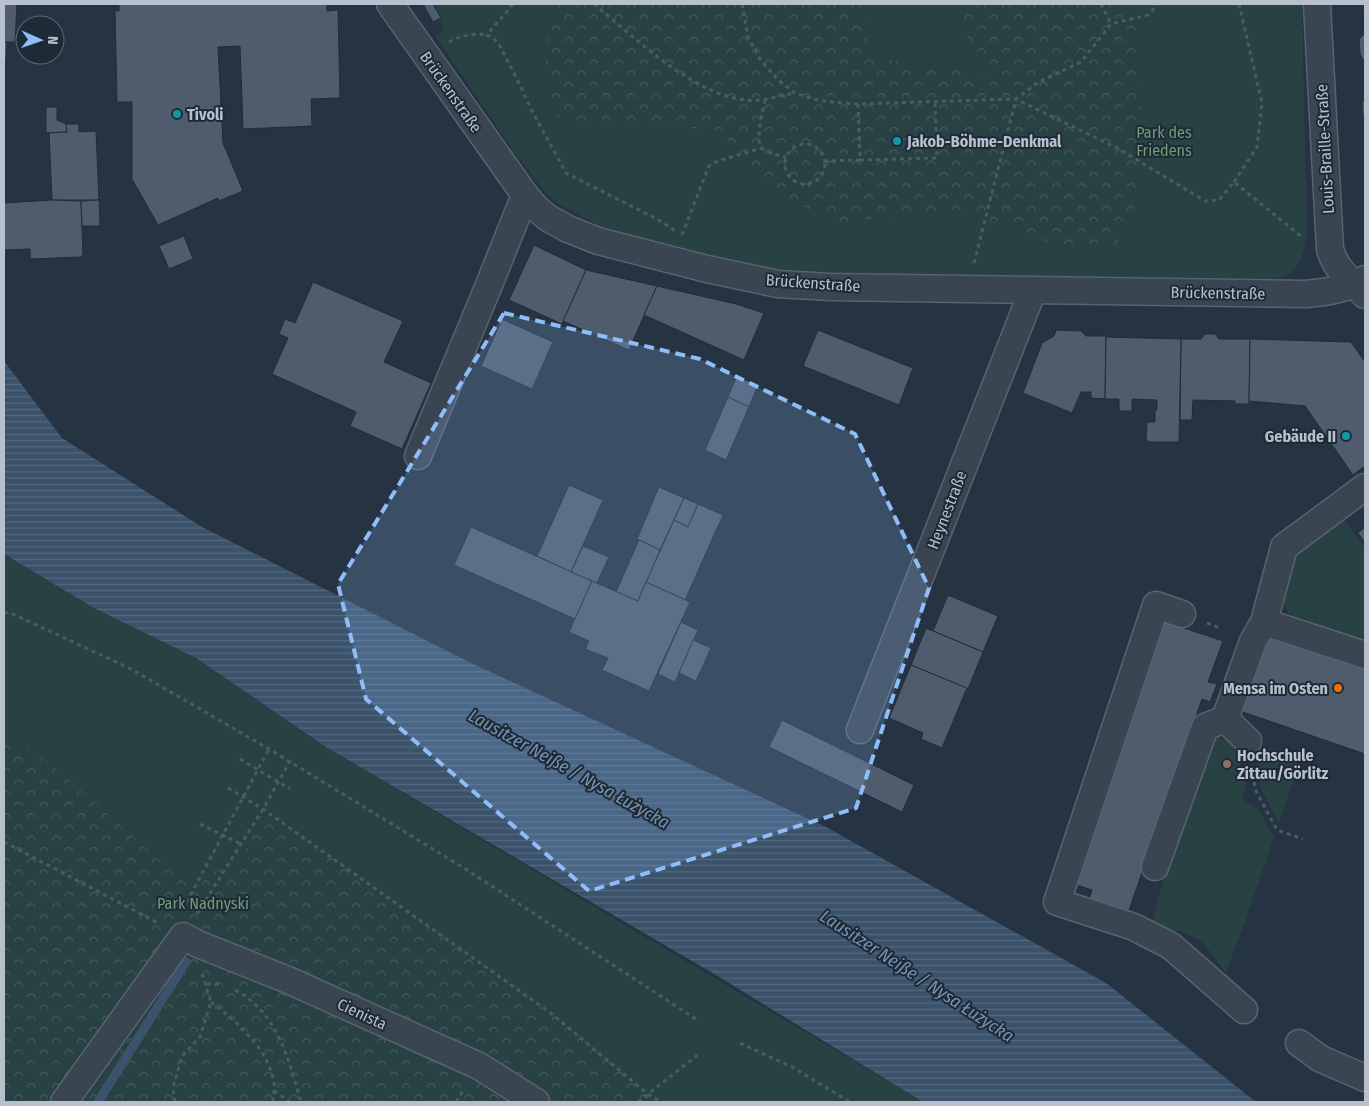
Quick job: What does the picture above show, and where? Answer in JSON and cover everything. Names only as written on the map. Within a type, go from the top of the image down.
[{"type":"street","name":"Brückenstraße","points":[[390,4],[525,195],[548,218],[568,229],[598,241],[707,269],[778,284],[830,287],[1306,294],[1362,286]]},
{"type":"street","name":"Louis-Braille-Straße","points":[[1318,4],[1330,249],[1334,262]]},
{"type":"street","points":[[418,456],[525,195]]},
{"type":"street","points":[[1334,262],[1362,286]]},
{"type":"street","name":"Heynestraße","points":[[860,730],[1033,290]]},
{"type":"street","points":[[1155,867],[1205,727],[1225,719],[1253,641],[1264,622],[1284,547],[1365,487]]},
{"type":"street","points":[[1182,614],[1156,605],[1057,902],[1134,927],[1171,946],[1244,1010]]},
{"type":"street","points":[[1264,622],[1365,656]]},
{"type":"street","points":[[1225,719],[1248,741]]},
{"type":"street","points":[[64,1102],[175,930]]},
{"type":"street","name":"Cienista","points":[[175,930],[198,944],[288,980],[479,1066],[536,1102]]},
{"type":"street","points":[[1299,1043],[1321,1059],[1365,1078]]},
{"type":"path","points":[[487,36],[513,4]]},
{"type":"path","points":[[594,4],[678,73],[702,86],[731,98],[746,101],[765,100],[795,92]]},
{"type":"path","points":[[742,4],[748,36],[761,60],[778,80],[795,92],[822,101],[858,104],[1016,98],[1119,149],[1205,201],[1219,200],[1234,182],[1257,147],[1262,102],[1239,4]]},
{"type":"path","points":[[1101,4],[1111,24]]},
{"type":"path","points":[[974,266],[1016,98],[1037,83],[1081,62],[1111,24],[1148,15],[1158,4]]},
{"type":"path","points":[[425,55],[456,38],[478,34],[494,39],[499,44],[566,174],[659,220],[688,240]]},
{"type":"path","points":[[765,100],[758,137],[762,148],[768,152],[786,157]]},
{"type":"path","points":[[824,161],[937,158],[935,102]]},
{"type":"path","points":[[858,104],[860,160]]},
{"type":"path","points":[[807,144],[818,150],[824,161],[822,174],[812,182],[805,184],[799,183],[788,176],[785,163],[786,157],[794,147],[807,144]]},
{"type":"path","points":[[682,235],[709,166],[718,161],[762,148]]},
{"type":"path","points":[[1234,182],[1334,262]]},
{"type":"path","points":[[4,612],[13,614],[131,669],[290,761],[464,868],[699,1021]]},
{"type":"path","points":[[175,930],[269,749]]},
{"type":"path","points":[[240,759],[290,789]]},
{"type":"path","points":[[175,930],[241,844],[290,761]]},
{"type":"path","points":[[228,788],[263,809],[552,1014],[649,1094],[662,1102]]},
{"type":"path","points":[[1256,789],[1277,830],[1303,839]]},
{"type":"path","points":[[200,824],[241,844]]},
{"type":"path","points":[[4,842],[175,930],[202,973],[211,1002],[200,1037],[182,1056],[173,1088],[174,1102]]},
{"type":"path","points":[[206,984],[223,984],[246,996],[268,1018],[285,1050],[301,1102]]},
{"type":"path","points":[[211,1002],[243,1028],[264,1057],[274,1084],[272,1102]]},
{"type":"path","points":[[740,1043],[792,1067],[850,1102]]},
{"type":"path","points":[[638,1102],[700,1054]]},
{"type":"path","points":[[274,1091],[290,1102]]},
{"type":"highlighted area","points":[[504,313],[700,359],[855,434],[929,588],[856,808],[589,891],[366,699],[338,584]]},
{"type":"green space","name":"Park des Friedens","points":[[433,4],[1302,4],[1307,237],[1304,249],[1294,271],[1281,277],[1260,280],[777,272],[644,241],[600,226],[560,205],[544,191],[515,153],[435,36],[444,30],[438,20],[441,18]]},
{"type":"green space","points":[[557,4],[864,4],[869,57],[993,76],[957,21],[968,4],[1107,4],[1135,17],[1141,100],[1138,202],[1114,250],[1059,246],[962,211],[838,222],[787,199],[715,129],[586,124],[556,117],[543,48]]},
{"type":"green space","points":[[1338,512],[1365,548],[1365,644],[1291,621],[1280,594],[1290,548]]},
{"type":"green space","name":"Park Nadnyski","points":[[4,554],[94,608],[196,658],[326,747],[923,1102],[4,1102]]},
{"type":"green space","points":[[4,734],[43,757],[184,882],[240,863],[263,809],[552,1014],[649,1094],[662,1102],[4,1102]]},
{"type":"green space","points":[[1213,736],[1236,744],[1246,785],[1241,799],[1258,809],[1274,837],[1226,973],[1202,941],[1182,932],[1151,926],[1166,871]]},
{"type":"green space","points":[[1256,748],[1300,762],[1279,823],[1261,790]]},
{"type":"water","name":"Lausitzer Neiße / Nysa Łużycka","points":[[4,361],[62,438],[202,527],[469,662],[826,827],[1106,983],[1256,1102],[923,1102],[721,978],[326,747],[196,658],[94,608],[4,554]]},
{"type":"building","points":[[4,4],[17,4],[15,42],[4,42]]},
{"type":"building","name":"Tivoli","points":[[119,4],[327,4],[327,11],[338,10],[340,98],[311,99],[312,126],[243,129],[240,46],[218,47],[223,143],[243,191],[219,201],[218,198],[158,225],[132,179],[132,102],[117,102],[115,11],[119,11]]},
{"type":"building","points":[[423,4],[433,4],[441,18],[433,22]]},
{"type":"building","points":[[1363,11],[1365,11],[1365,63],[1360,54],[1359,39],[1364,34]]},
{"type":"building","points":[[4,42],[7,42],[4,91]]},
{"type":"building","points":[[1365,97],[1365,117],[1363,115],[1362,103]]},
{"type":"building","points":[[46,107],[57,107],[57,120],[66,124],[67,132],[46,133]]},
{"type":"building","points":[[66,124],[79,124],[79,132],[96,131],[99,200],[52,200],[49,133],[67,132]]},
{"type":"building","points":[[52,200],[81,201],[83,254],[81,257],[30,259],[30,249],[4,250],[4,203]]},
{"type":"building","points":[[99,200],[100,226],[82,226],[81,201]]},
{"type":"building","points":[[184,236],[193,259],[169,269],[159,246]]},
{"type":"building","points":[[534,245],[586,270],[562,324],[509,300]]},
{"type":"building","points":[[586,270],[657,286],[629,350],[563,321]]},
{"type":"building","points":[[313,282],[403,321],[384,362],[431,383],[402,449],[350,426],[356,412],[272,374],[288,338],[279,334],[285,319],[295,323]]},
{"type":"building","points":[[657,286],[736,304],[764,313],[744,360],[644,315]]},
{"type":"building","points":[[502,319],[553,342],[532,389],[481,366]]},
{"type":"building","points":[[818,330],[913,368],[899,405],[803,366]]},
{"type":"building","points":[[1056,330],[1081,331],[1086,336],[1106,336],[1105,399],[1091,398],[1091,392],[1081,392],[1072,413],[1023,393],[1042,343],[1054,336]]},
{"type":"building","points":[[1205,334],[1215,334],[1219,339],[1250,339],[1249,404],[1235,404],[1235,401],[1193,400],[1192,420],[1180,420],[1181,339],[1201,339]]},
{"type":"building","points":[[1106,337],[1181,339],[1179,442],[1149,442],[1146,439],[1147,422],[1155,422],[1157,400],[1132,399],[1132,411],[1119,411],[1119,399],[1105,399]]},
{"type":"building","name":"Gebäude II","points":[[1250,339],[1351,342],[1365,362],[1365,466],[1353,475],[1305,406],[1249,401]]},
{"type":"building","points":[[737,376],[758,385],[749,407],[728,397]]},
{"type":"building","points":[[728,397],[749,407],[726,460],[705,450]]},
{"type":"building","points":[[569,485],[603,500],[571,572],[537,556]]},
{"type":"building","points":[[659,487],[684,498],[660,550],[637,539]]},
{"type":"building","points":[[684,498],[698,504],[688,527],[674,520]]},
{"type":"building","points":[[698,504],[723,515],[685,600],[646,582],[674,520],[688,527]]},
{"type":"building","points":[[471,527],[592,581],[575,619],[454,565]]},
{"type":"building","points":[[1365,527],[1365,543],[1358,533]]},
{"type":"building","points":[[639,540],[660,550],[638,601],[616,592]]},
{"type":"building","points":[[583,546],[609,557],[597,583],[571,572]]},
{"type":"building","points":[[592,581],[638,601],[646,582],[690,602],[649,691],[602,670],[608,658],[585,649],[589,641],[569,632]]},
{"type":"building","points":[[948,595],[998,616],[983,652],[933,631]]},
{"type":"building","points":[[1163,621],[1223,641],[1208,682],[1217,684],[1210,702],[1202,699],[1127,916],[1088,903],[1092,890],[1074,884]]},
{"type":"building","points":[[681,622],[698,630],[675,682],[658,674]]},
{"type":"building","points":[[926,628],[983,652],[968,689],[911,665]]},
{"type":"building","points":[[1264,634],[1365,669],[1365,754],[1237,710]]},
{"type":"building","points":[[693,640],[711,648],[696,681],[679,673]]},
{"type":"building","points":[[911,665],[967,688],[942,748],[921,739],[923,733],[889,718]]},
{"type":"building","points":[[782,720],[914,785],[902,812],[769,747]]},
{"type":"waterway","points":[[98,1102],[186,962]]},
{"type":"place","name":"Tivoli","points":[[177,114]]},
{"type":"place","name":"Jakob-Böhme-Denkmal","points":[[897,141]]},
{"type":"place","name":"Gebäude II","points":[[1346,436]]},
{"type":"place","name":"Mensa im Osten","points":[[1338,688]]},
{"type":"place","name":"Hochschule Zittau/Görlitz","points":[[1227,764]]}]
